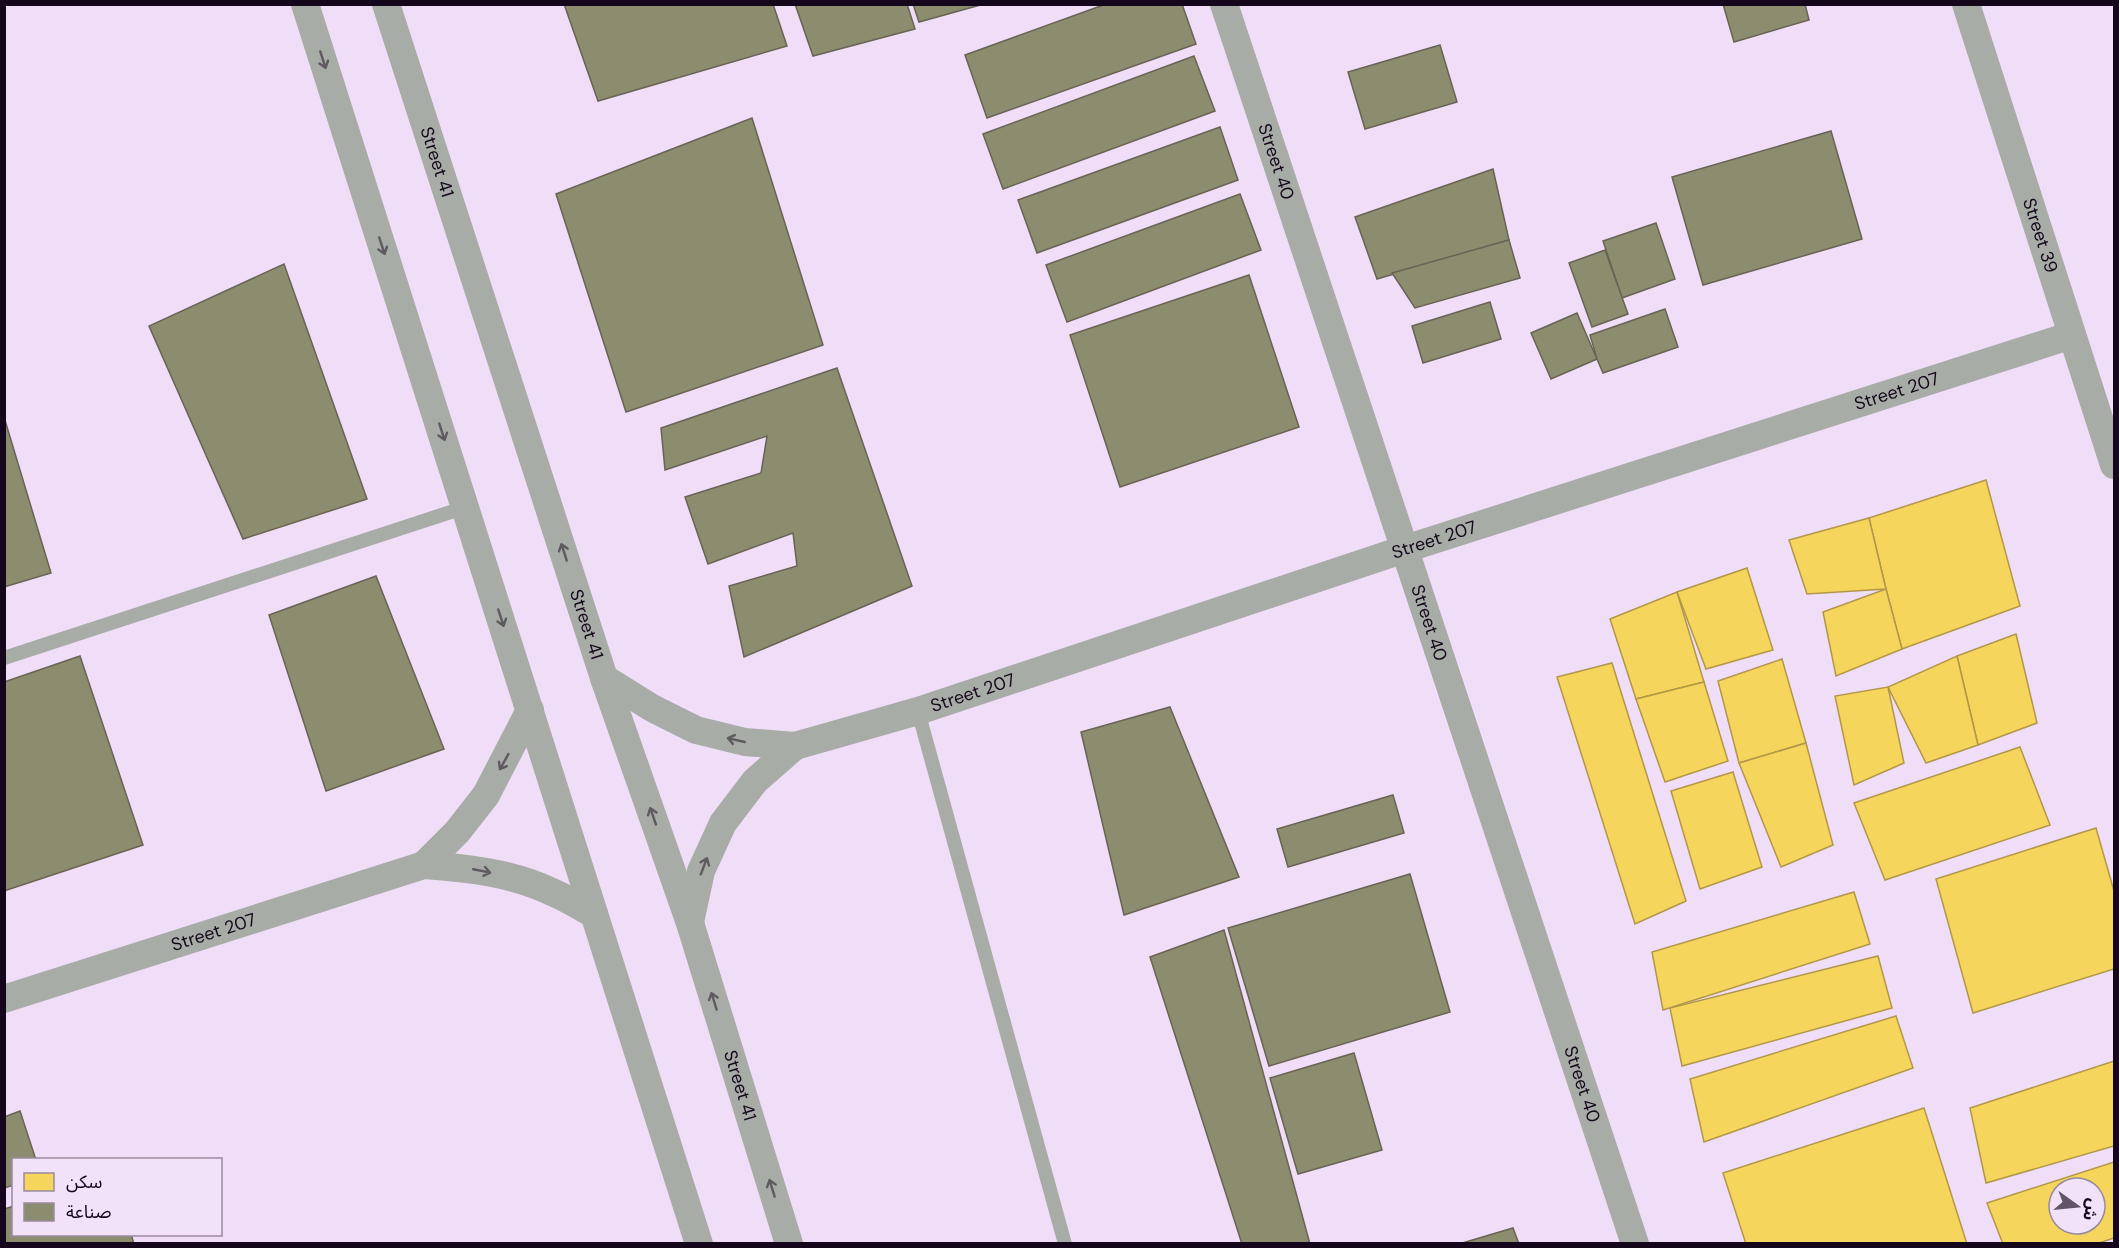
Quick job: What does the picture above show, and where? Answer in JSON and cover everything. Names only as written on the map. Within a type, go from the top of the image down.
[{"type":"street","points":[[305,4],[699,1244]]},
{"type":"street","name":"Street 41","points":[[386,4],[604,678],[690,923],[789,1244]]},
{"type":"street","name":"Street 40","points":[[1224,4],[1635,1244]]},
{"type":"street","name":"Street 39","points":[[1966,4],[2115,465]]},
{"type":"street","name":"Street 207","points":[[604,678],[652,708],[696,730],[745,742],[795,746],[918,711],[1405,549],[2073,335]]},
{"type":"street","name":"Street 207","points":[[424,864],[457,832],[486,795],[530,710]]},
{"type":"street","name":"Street 207","points":[[690,923],[701,871],[723,823],[755,781],[795,746]]},
{"type":"street","name":"Street 207","points":[[4,999],[424,864],[467,868],[510,876],[552,891],[594,914]]},
{"type":"lane","points":[[4,658],[466,507]]},
{"type":"lane","points":[[918,711],[1065,1244]]},
{"type":"shaded area","points":[[5,5],[2114,5],[2114,1243],[5,1244]]},
{"type":"building: سكن","points":[[1986,480],[2020,606],[1902,649],[1869,518]]},
{"type":"building: سكن","points":[[1869,518],[1886,589],[1807,594],[1789,540]]},
{"type":"building: سكن","points":[[1747,568],[1773,650],[1706,669],[1677,592]]},
{"type":"building: سكن","points":[[1886,589],[1902,649],[1836,676],[1823,612]]},
{"type":"building: سكن","points":[[1677,592],[1704,682],[1636,699],[1610,619]]},
{"type":"building: سكن","points":[[2016,634],[2037,723],[1978,745],[1957,656]]},
{"type":"building: سكن","points":[[1957,656],[1978,745],[1926,763],[1888,687]]},
{"type":"building: سكن","points":[[1782,659],[1806,743],[1739,763],[1718,681]]},
{"type":"building: سكن","points":[[1612,663],[1686,901],[1635,924],[1557,677]]},
{"type":"building: سكن","points":[[1704,682],[1728,761],[1665,782],[1636,699]]},
{"type":"building: سكن","points":[[1888,687],[1904,763],[1854,785],[1835,696]]},
{"type":"building: سكن","points":[[1806,743],[1833,845],[1781,867],[1739,763]]},
{"type":"building: سكن","points":[[2020,747],[2050,825],[1885,880],[1854,803]]},
{"type":"building: سكن","points":[[1733,772],[1762,867],[1700,889],[1671,791]]},
{"type":"building: سكن","points":[[2096,828],[2114,891],[2114,969],[1973,1013],[1936,879]]},
{"type":"building: سكن","points":[[1854,892],[1870,944],[1663,1010],[1652,952]]},
{"type":"building: سكن","points":[[1878,956],[1892,1008],[1682,1066],[1670,1008]]},
{"type":"building: سكن","points":[[1896,1016],[1913,1068],[1704,1142],[1690,1079]]},
{"type":"building: سكن","points":[[2114,1061],[2114,1146],[1986,1183],[1970,1108]]},
{"type":"building: سكن","points":[[1924,1108],[1967,1244],[1746,1244],[1723,1173]]},
{"type":"building: سكن","points":[[2114,1162],[2114,1238],[2096,1244],[2003,1244],[1987,1203],[2047,1184],[2047,1236],[2107,1236],[2107,1176],[2071,1176]]},
{"type":"building: صناعة","points":[[564,4],[773,4],[787,46],[598,101]]},
{"type":"building: صناعة","points":[[795,4],[907,4],[915,29],[813,56]]},
{"type":"building: صناعة","points":[[913,4],[984,4],[919,22]]},
{"type":"building: صناعة","points":[[1106,4],[1182,4],[1196,44],[987,118],[965,55]]},
{"type":"building: صناعة","points":[[1723,4],[1805,4],[1809,20],[1734,42]]},
{"type":"building: صناعة","points":[[1440,45],[1457,102],[1365,129],[1348,72]]},
{"type":"building: صناعة","points":[[1194,56],[1215,111],[1003,189],[983,134]]},
{"type":"building: صناعة","points":[[752,118],[823,345],[626,412],[556,194]]},
{"type":"building: صناعة","points":[[1220,127],[1238,180],[1037,253],[1018,200]]},
{"type":"building: صناعة","points":[[1831,131],[1862,239],[1703,285],[1672,177]]},
{"type":"building: صناعة","points":[[1493,169],[1509,240],[1377,279],[1355,217]]},
{"type":"building: صناعة","points":[[1240,194],[1261,250],[1067,322],[1046,265]]},
{"type":"building: صناعة","points":[[1656,223],[1675,279],[1622,298],[1603,241]]},
{"type":"building: صناعة","points":[[1509,240],[1520,278],[1415,308],[1392,273]]},
{"type":"building: صناعة","points":[[1605,250],[1628,314],[1592,327],[1569,263]]},
{"type":"building: صناعة","points":[[284,264],[367,499],[243,539],[149,326]]},
{"type":"building: صناعة","points":[[1249,275],[1299,427],[1120,487],[1070,335]]},
{"type":"building: صناعة","points":[[1490,302],[1501,339],[1423,363],[1412,326]]},
{"type":"building: صناعة","points":[[1665,309],[1678,347],[1603,373],[1590,335]]},
{"type":"building: صناعة","points":[[1577,313],[1597,359],[1551,379],[1531,333]]},
{"type":"building: صناعة","points":[[837,368],[912,586],[744,657],[729,586],[797,566],[793,533],[708,564],[685,497],[761,473],[767,436],[665,470],[661,428]]},
{"type":"building: صناعة","points":[[4,417],[51,573],[4,587]]},
{"type":"building: صناعة","points":[[376,576],[444,749],[326,791],[269,615]]},
{"type":"building: صناعة","points":[[80,656],[143,845],[4,891],[4,682]]},
{"type":"building: صناعة","points":[[1170,707],[1239,877],[1124,915],[1081,732]]},
{"type":"building: صناعة","points":[[1393,795],[1404,833],[1288,867],[1277,829]]},
{"type":"building: صناعة","points":[[1410,874],[1450,1012],[1269,1066],[1228,928]]},
{"type":"building: صناعة","points":[[1224,930],[1310,1244],[1242,1244],[1150,957]]},
{"type":"building: صناعة","points":[[1354,1053],[1382,1150],[1298,1174],[1270,1078]]},
{"type":"building: صناعة","points":[[20,1111],[35,1158],[12,1158],[12,1186],[4,1188],[4,1117]]},
{"type":"building: صناعة","points":[[12,1207],[12,1236],[132,1236],[134,1244],[4,1244],[4,1209]]},
{"type":"building: صناعة","points":[[1513,1228],[1519,1244],[1459,1244]]}]
